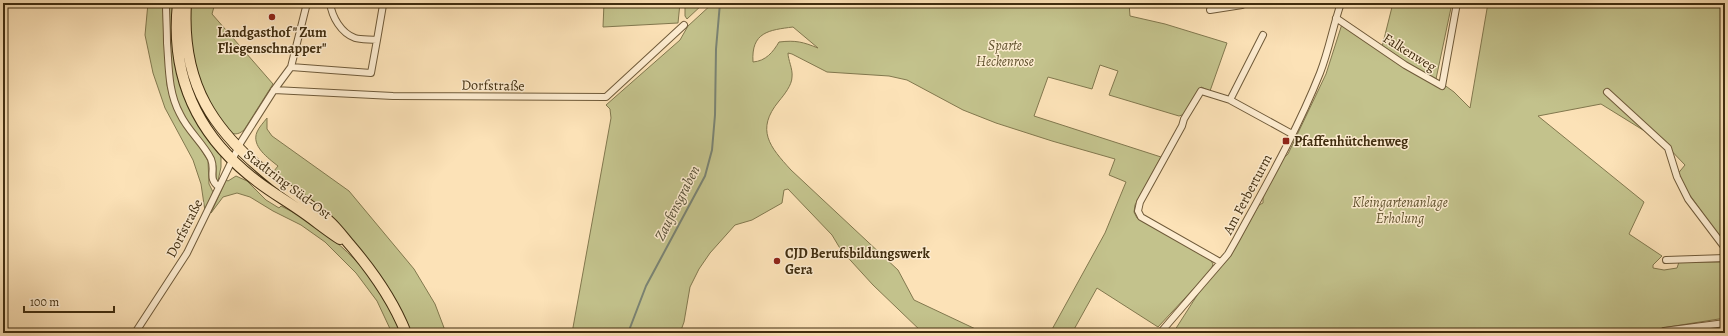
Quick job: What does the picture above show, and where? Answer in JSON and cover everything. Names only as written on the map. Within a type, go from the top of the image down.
[{"type":"main road","name":"Stadtring Süd-Ost","points":[[178,3],[176,17],[177,44],[183,79],[188,96],[208,132],[232,160],[257,182],[350,246]]},
{"type":"main road","name":"Stadtring Süd-Ost","points":[[186,3],[184,25],[186,46],[195,83],[202,99],[220,127],[238,148],[276,181],[330,221],[364,261],[389,298],[406,333]]},
{"type":"street","points":[[166,3],[169,79],[174,100],[188,128],[212,161],[212,178],[213,182],[218,187]]},
{"type":"street","name":"Dorfstraße","points":[[135,333],[186,253],[238,148],[274,90],[291,67],[307,3]]},
{"type":"street","points":[[330,3],[332,13],[342,29],[354,38],[377,40]]},
{"type":"street","points":[[291,67],[371,73],[384,5],[380,3]]},
{"type":"street","points":[[1210,10],[1242,5],[1242,3]]},
{"type":"street","name":"Am Ferberturm","points":[[1160,333],[1220,262],[1236,240],[1292,134],[1320,74],[1329,48],[1341,3]]},
{"type":"street","name":"Falkenweg","points":[[1336,18],[1405,65],[1442,86],[1457,3]]},
{"type":"street","name":"Dorfstraße","points":[[274,90],[393,96],[606,98],[684,25]]},
{"type":"street","points":[[1230,100],[1263,35]]},
{"type":"street","points":[[1220,262],[1141,217],[1138,210],[1140,202],[1182,126],[1184,119],[1201,91],[1230,100],[1292,134]]},
{"type":"street","points":[[1607,92],[1668,148],[1677,177],[1688,198],[1725,248]]},
{"type":"street","points":[[1666,260],[1725,258]]},
{"type":"street","points":[[1664,331],[1725,323]]},
{"type":"green space","points":[[148,3],[165,3],[167,85],[171,100],[208,161],[209,184],[213,192],[205,211],[201,184],[193,160],[165,108],[153,73],[145,35]]},
{"type":"green space","points":[[169,3],[174,3],[177,66],[221,156],[221,167],[218,181],[216,179],[216,166],[213,159],[185,118],[175,95],[169,55]]},
{"type":"green space","points":[[190,3],[215,3],[212,14],[273,84],[244,130],[238,134],[227,131],[203,94],[190,46]]},
{"type":"green space","points":[[604,3],[680,3],[678,23],[603,27]]},
{"type":"green space","points":[[685,3],[704,3],[687,19],[685,16]]},
{"type":"green space","name":"Sparte Heckenrose","points":[[713,3],[1129,3],[1130,16],[1165,24],[1227,43],[1210,91],[1201,87],[1185,114],[1179,116],[1109,95],[1118,71],[1100,65],[1092,89],[1048,77],[1034,116],[1161,157],[1135,205],[1134,212],[1137,218],[1210,259],[1213,264],[1211,270],[1158,327],[1097,288],[1072,333],[1050,333],[1105,233],[1126,182],[1109,175],[1115,159],[996,123],[963,110],[907,80],[889,76],[827,72],[788,53],[792,71],[792,80],[787,90],[772,111],[768,121],[767,130],[768,138],[777,154],[791,170],[898,270],[914,300],[984,333],[923,333],[873,285],[841,250],[832,235],[788,189],[784,190],[782,203],[752,220],[735,225],[710,253],[699,269],[690,287],[684,322],[680,333],[572,333],[611,118],[610,109],[606,105],[680,40],[688,26]],"holes":[[[793,27],[818,48],[799,42],[779,42],[769,55],[762,60],[753,62],[755,44],[763,34],[769,31]]]},
{"type":"green space","name":"Kleingartenanlage Erholung","points":[[1393,3],[1452,3],[1436,79],[1454,92],[1470,108],[1488,3],[1725,3],[1725,244],[1676,176],[1685,165],[1664,143],[1601,104],[1538,116],[1644,202],[1629,234],[1662,256],[1653,265],[1653,268],[1664,270],[1677,268],[1679,262],[1725,262],[1725,318],[1662,328],[1659,333],[1173,333],[1203,286],[1230,257],[1259,205],[1263,203],[1263,198],[1279,162],[1288,154],[1326,74],[1342,24],[1380,51],[1432,77],[1382,47]]},
{"type":"green space","points":[[267,118],[267,129],[272,136],[349,191],[414,269],[435,304],[446,333],[409,333],[394,298],[274,171],[278,166],[258,147],[256,142],[257,132]]},
{"type":"green space","points":[[236,176],[247,181],[266,200],[279,208],[281,206],[297,214],[341,246],[366,272],[377,287],[389,306],[401,333],[392,333],[377,301],[356,273],[325,242],[301,225],[273,211],[250,197],[237,193],[223,197],[211,213],[226,180],[228,181]]},
{"type":"waterway","name":"Zaufensgraben","points":[[628,333],[646,286],[705,176],[712,150],[715,115],[716,49],[720,3]]},
{"type":"place","name":"Landgasthof \" Zum Fliegenschnapper\"","points":[[272,17]]},
{"type":"place","name":"Pfaffenhütchenweg","points":[[1286,141]]},
{"type":"place","name":"CJD Berufsbildungswerk Gera","points":[[777,261]]}]
